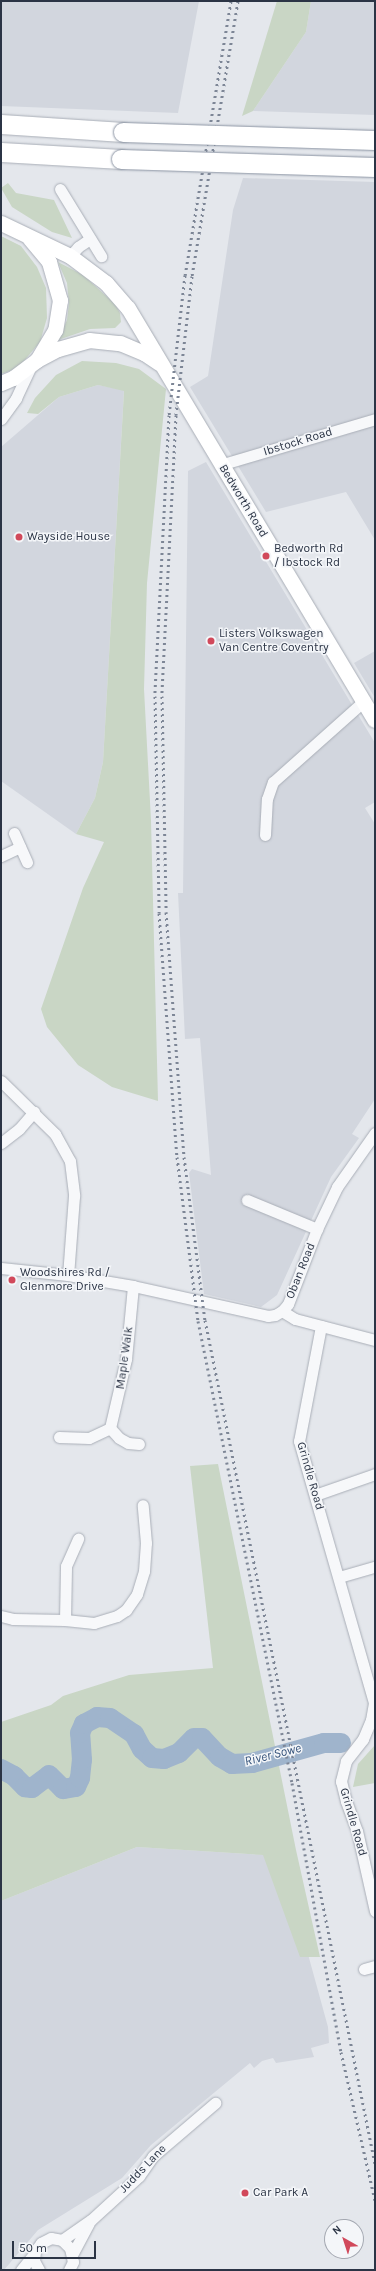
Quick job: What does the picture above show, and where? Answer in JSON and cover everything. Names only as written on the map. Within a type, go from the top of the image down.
[{"type":"highway","points":[[1,124],[123,132],[375,140]]},
{"type":"highway","points":[[1,152],[121,159],[375,167]]},
{"type":"main road","name":"Bedworth Road","points":[[3,222],[70,256],[106,283],[128,308],[220,464],[375,720]]},
{"type":"main road","points":[[25,234],[49,262],[60,300],[55,330],[35,362]]},
{"type":"main road","points":[[1,383],[13,378],[58,348],[75,343],[102,340],[128,346],[162,364]]},
{"type":"street","points":[[60,189],[101,256]]},
{"type":"street","points":[[70,256],[78,247],[90,239]]},
{"type":"street","points":[[1,419],[16,398],[35,362]]},
{"type":"street","name":"Ibstock Road","points":[[220,464],[375,419]]},
{"type":"street","points":[[265,835],[268,799],[273,782],[364,701]]},
{"type":"street","points":[[14,833],[27,862]]},
{"type":"street","points":[[1,856],[20,847]]},
{"type":"street","points":[[1,1081],[55,1134],[70,1161],[74,1196],[68,1275]]},
{"type":"street","points":[[1,1143],[19,1129],[34,1112]]},
{"type":"street","name":"Oban Road","points":[[282,1311],[288,1304],[304,1266],[317,1229],[337,1187],[375,1133]]},
{"type":"street","name":"Oban Road","points":[[247,1200],[317,1229]]},
{"type":"street","points":[[1,1268],[68,1275],[133,1286],[268,1316],[282,1311],[295,1319],[375,1340]]},
{"type":"street","name":"Maple Walk","points":[[110,1428],[126,1359],[133,1286]]},
{"type":"street","name":"Grindle Road","points":[[321,1326],[298,1436],[374,1703],[363,1739],[343,1768],[341,1781],[346,1801],[357,1830],[375,1912]]},
{"type":"street","points":[[59,1437],[89,1438],[110,1428],[119,1438],[128,1443],[139,1444]]},
{"type":"street","points":[[315,1496],[375,1474]]},
{"type":"street","points":[[1,1616],[13,1619],[65,1620],[94,1623],[106,1621],[117,1616],[133,1603],[141,1586],[144,1571],[146,1543],[143,1504]]},
{"type":"street","points":[[65,1620],[66,1566],[78,1539]]},
{"type":"street","points":[[339,1577],[375,1567]]},
{"type":"street","name":"Judds Lane","points":[[62,2240],[91,2220],[139,2176],[153,2156],[215,2103]]},
{"type":"street","name":"Judds Lane","points":[[73,2264],[91,2220]]},
{"type":"street","points":[[21,2270],[37,2248],[45,2240],[51,2238],[62,2240],[67,2243],[73,2264]]},
{"type":"street","points":[[34,2254],[34,2261],[39,2270]]},
{"type":"shaded area","points":[[1,1],[199,1],[178,113],[1,106]]},
{"type":"shaded area","points":[[311,1],[375,1],[375,115],[253,111],[306,32]]},
{"type":"shaded area","points":[[243,178],[375,182],[375,540],[346,492],[266,512],[190,387],[208,376],[233,210]]},
{"type":"shaded area","points":[[98,385],[124,390],[103,762],[95,798],[76,834],[1,781],[1,447],[59,397]]},
{"type":"shaded area","points":[[206,462],[375,743],[375,802],[365,808],[375,824],[375,1099],[352,1134],[359,1138],[331,1177],[277,1295],[261,1307],[204,1294],[189,1173],[192,1169],[211,1175],[200,1038],[185,1039],[178,893],[183,893],[188,471]]},
{"type":"shaded area","points":[[375,651],[375,698],[354,663]]},
{"type":"shaded area","points":[[137,1847],[281,1856],[328,2027],[329,2043],[311,2048],[314,2057],[276,2063],[273,2058],[262,2061],[254,2068],[250,2063],[151,2145],[122,2178],[38,2230],[4,2270],[1,2270],[1,1901]]},
{"type":"green space","points":[[277,1],[311,1],[306,32],[253,111],[242,116]]},
{"type":"green space","points":[[8,183],[16,193],[54,200],[72,238],[52,232],[12,207],[1,188]]},
{"type":"green space","points":[[1,236],[21,246],[37,267],[46,288],[47,318],[40,342],[18,368],[1,374]]},
{"type":"green space","points":[[58,262],[83,275],[115,304],[120,313],[121,322],[115,328],[90,329],[58,340],[67,320],[69,303],[67,283]]},
{"type":"green space","points":[[82,361],[116,363],[139,369],[166,389],[147,583],[144,689],[151,820],[158,1101],[112,1087],[78,1065],[47,1027],[41,1009],[83,888],[104,842],[76,834],[95,798],[103,762],[124,391],[98,385],[59,397],[38,414],[27,413],[35,398],[56,375]]},
{"type":"green space","points":[[218,1464],[296,1850],[320,1957],[300,1957],[263,1855],[137,1847],[1,1901],[1,1722],[51,1705],[63,1696],[129,1675],[213,1668],[190,1466]]},
{"type":"green space","points":[[375,1745],[375,1783],[353,1787],[358,1764]]},
{"type":"waterway","name":"River Sowe","points":[[1,1769],[14,1776],[25,1787],[32,1788],[49,1775],[63,1789],[76,1787],[80,1778],[82,1760],[80,1733],[84,1724],[97,1717],[110,1718],[134,1734],[142,1749],[152,1758],[164,1759],[179,1753],[194,1738],[202,1738],[220,1757],[232,1764],[252,1763],[324,1743],[341,1743]]},
{"type":"railway","points":[[231,1],[185,275],[169,415],[155,696],[159,913],[177,1157],[198,1321],[292,1783],[341,2052],[375,2200]]},
{"type":"railway","points":[[238,1],[192,276],[176,415],[162,696],[166,912],[184,1157],[205,1320],[375,2164]]},
{"type":"place","name":"Wayside House","points":[[19,537]]},
{"type":"place","name":"Bedworth Rd / Ibstock Rd","points":[[266,556]]},
{"type":"place","name":"Listers Volkswagen Van Centre Coventry","points":[[211,641]]},
{"type":"place","name":"Woodshires Rd / Glenmore Drive","points":[[12,1280]]},
{"type":"place","name":"Car Park A","points":[[245,2193]]}]
